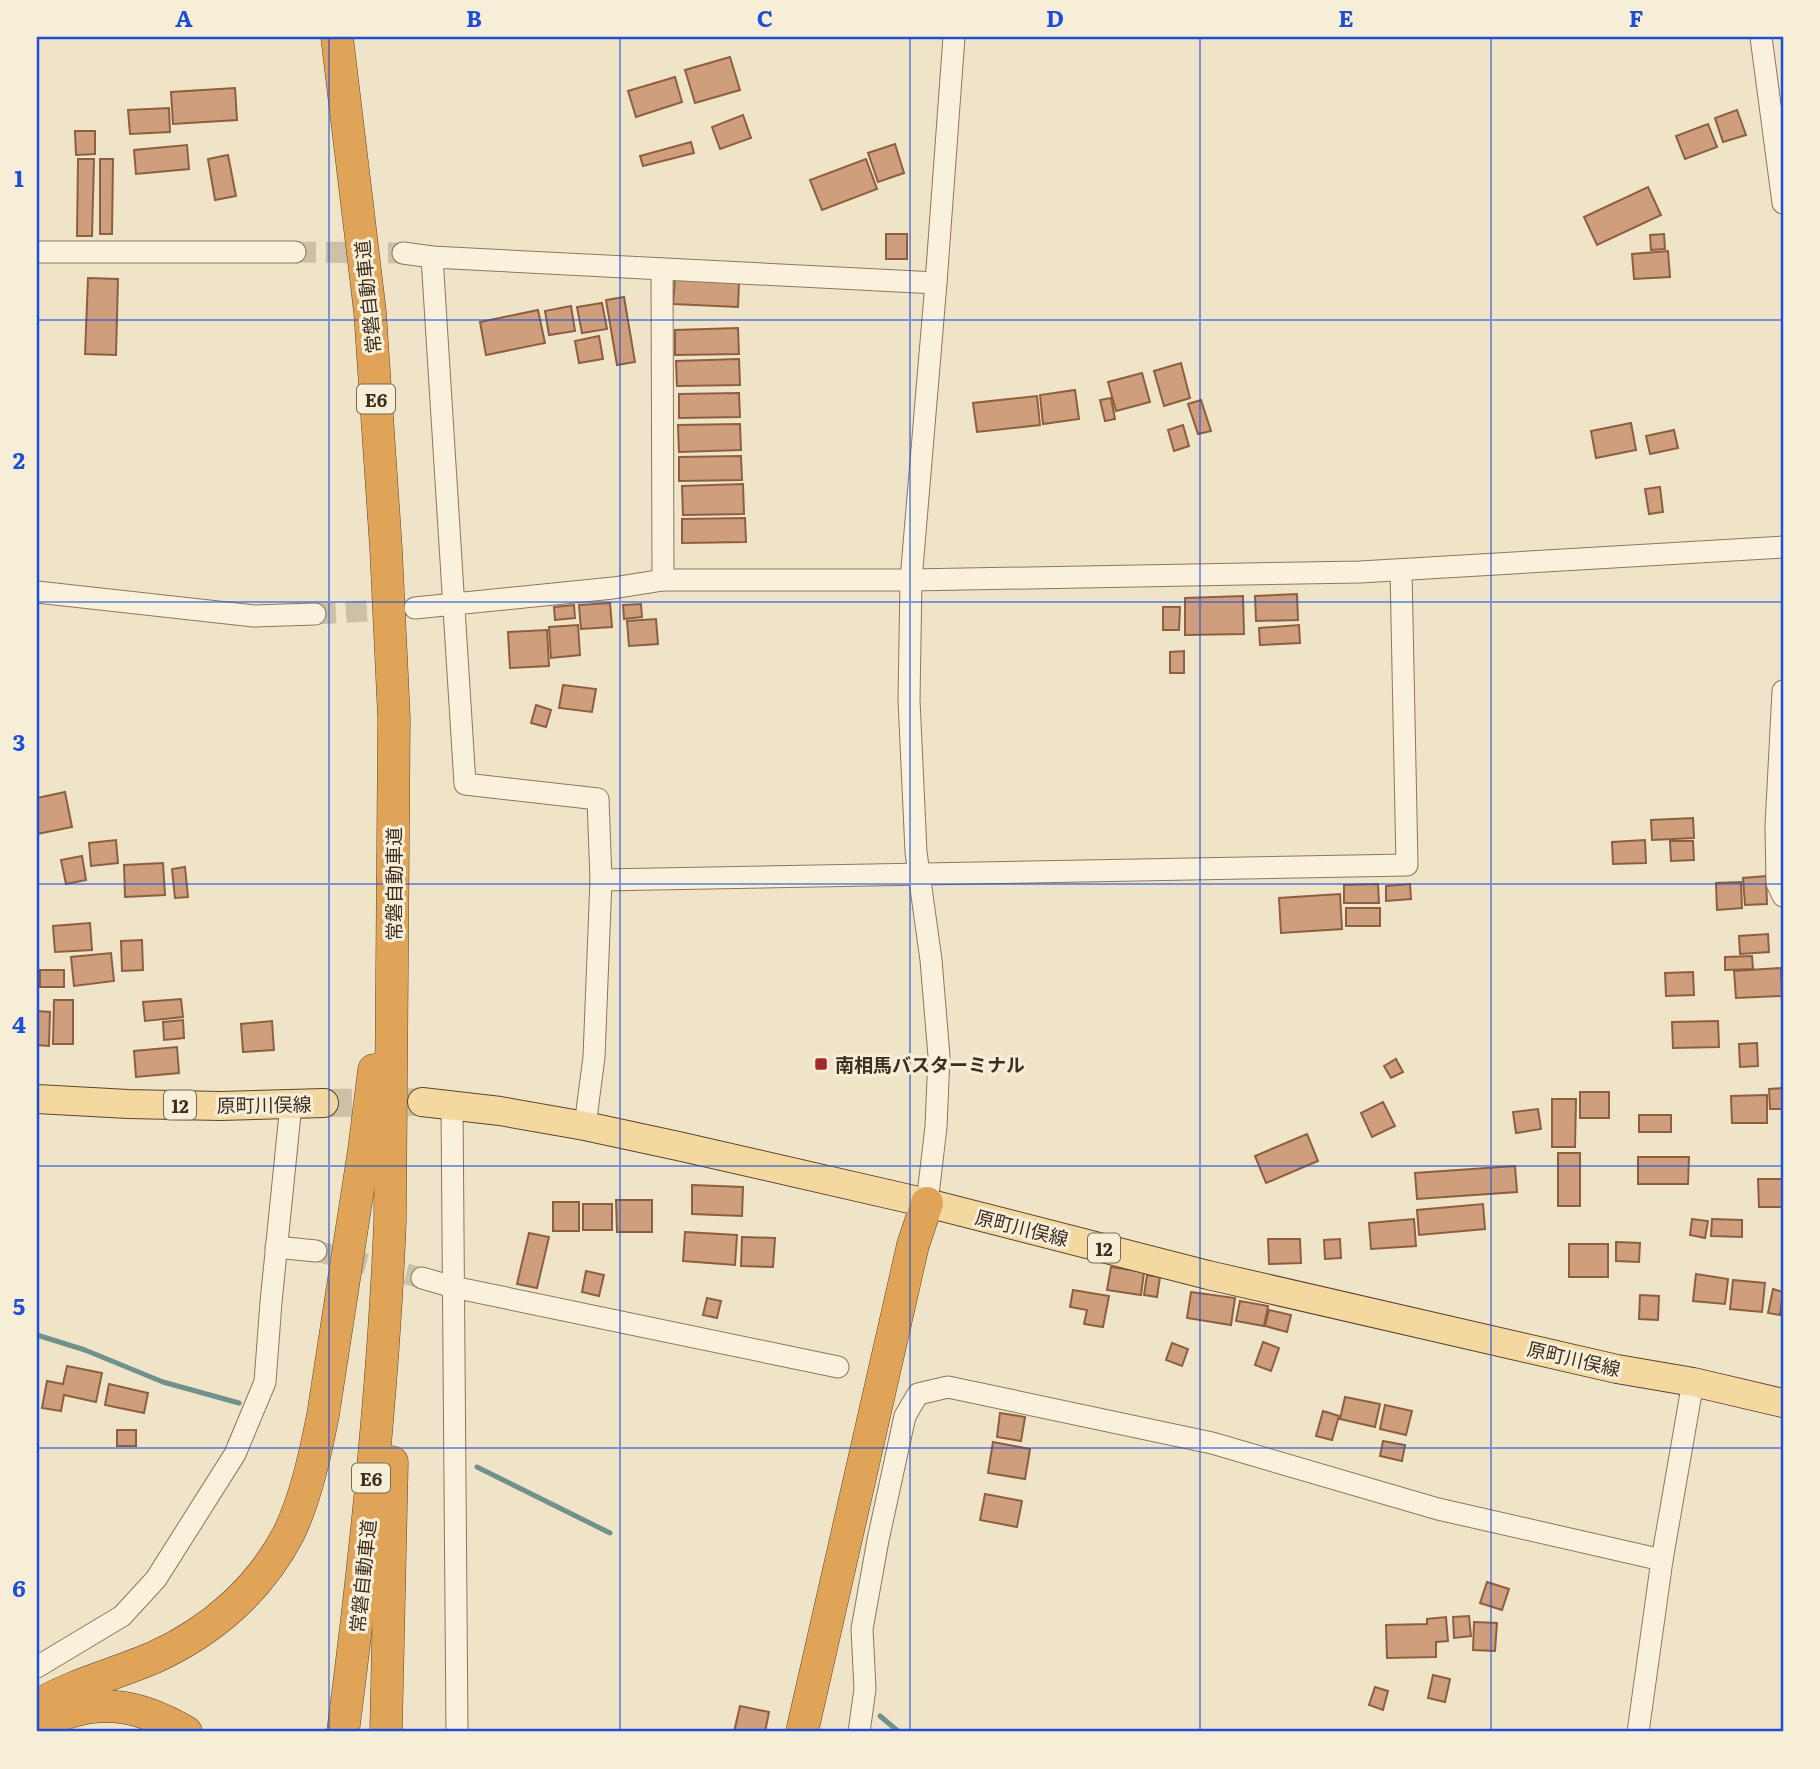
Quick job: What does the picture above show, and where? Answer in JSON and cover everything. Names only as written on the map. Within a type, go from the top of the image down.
[{"type":"highway","name":"常磐自動車道","points":[[337,37],[370,312],[394,718],[390,1222],[378,1404],[344,1732]]},
{"type":"highway","points":[[37,1706],[70,1689],[153,1657],[206,1629],[240,1600],[270,1565],[289,1533],[300,1506],[317,1448],[323,1415],[373,1079],[381,940],[384,803],[394,718]]},
{"type":"highway","points":[[802,1732],[913,1245],[927,1203]]},
{"type":"highway","points":[[820,1732],[927,1249],[927,1203]]},
{"type":"highway","points":[[386,1732],[394,1375],[390,1222]]},
{"type":"highway","points":[[37,1727],[61,1714],[96,1706],[145,1712],[186,1732]]},
{"type":"main road","name":"原町川俣線","points":[[37,1099],[141,1105],[324,1103]]},
{"type":"main road","name":"原町川俣線","points":[[422,1102],[500,1111],[585,1126],[927,1203],[1208,1275],[1617,1369],[1693,1382],[1783,1403]]},
{"type":"street","points":[[927,1203],[936,1127],[939,1056],[931,960],[916,852],[909,700],[911,580],[954,37]]},
{"type":"street","points":[[1761,37],[1783,203]]},
{"type":"street","points":[[37,252],[295,252]]},
{"type":"street","points":[[403,253],[432,257],[936,283]]},
{"type":"street","points":[[432,257],[465,784],[598,799],[601,880],[594,1057],[585,1126]]},
{"type":"street","points":[[662,269],[663,580]]},
{"type":"street","points":[[415,608],[613,588],[663,580],[911,580],[1360,572],[1783,547]]},
{"type":"street","points":[[601,880],[1407,864],[1401,570]]},
{"type":"street","points":[[37,592],[254,615],[315,614]]},
{"type":"street","points":[[1783,691],[1776,826],[1777,883],[1783,896]]},
{"type":"street","points":[[37,1667],[122,1616],[156,1579],[235,1454],[265,1382],[291,1104]]},
{"type":"street","points":[[452,1106],[457,1732]]},
{"type":"street","points":[[276,1248],[316,1251]]},
{"type":"street","points":[[422,1278],[453,1287],[838,1367]]},
{"type":"street","points":[[1638,1732],[1662,1560],[1693,1382]]},
{"type":"street","points":[[859,1732],[865,1689],[862,1629],[905,1416],[918,1394],[948,1388],[1212,1443],[1438,1509],[1662,1560]]},
{"type":"building","points":[[730,57],[740,90],[695,103],[685,70]]},
{"type":"building","points":[[675,77],[682,102],[636,117],[628,91]]},
{"type":"building","points":[[235,88],[237,120],[173,124],[171,92]]},
{"type":"building","points":[[169,108],[170,132],[130,134],[128,110]]},
{"type":"building","points":[[1737,110],[1746,135],[1723,142],[1715,118]]},
{"type":"building","points":[[743,115],[751,138],[720,149],[712,127]]},
{"type":"building","points":[[1708,124],[1717,147],[1685,159],[1676,136]]},
{"type":"building","points":[[75,131],[95,131],[95,154],[76,155]]},
{"type":"building","points":[[691,142],[694,153],[643,166],[640,156]]},
{"type":"building","points":[[895,144],[904,173],[878,182],[868,153]]},
{"type":"building","points":[[187,145],[189,169],[136,174],[134,150]]},
{"type":"building","points":[[228,155],[236,196],[215,200],[208,159]]},
{"type":"building","points":[[78,159],[94,159],[92,236],[77,236]]},
{"type":"building","points":[[100,159],[113,159],[112,234],[100,234]]},
{"type":"building","points":[[866,159],[877,189],[822,210],[810,180]]},
{"type":"building","points":[[1648,187],[1661,215],[1597,245],[1584,217]]},
{"type":"building","points":[[886,234],[907,234],[907,259],[886,259]]},
{"type":"building","points":[[1664,234],[1665,249],[1651,250],[1650,235]]},
{"type":"building","points":[[1668,251],[1670,277],[1634,279],[1632,254]]},
{"type":"building","points":[[88,278],[118,279],[116,355],[85,354]]},
{"type":"building","points":[[675,279],[739,282],[738,307],[673,304]]},
{"type":"building","points":[[624,297],[635,362],[617,365],[606,300]]},
{"type":"building","points":[[602,303],[607,329],[582,333],[577,307]]},
{"type":"building","points":[[571,306],[575,331],[549,335],[545,311]]},
{"type":"building","points":[[538,310],[545,343],[486,355],[480,322]]},
{"type":"building","points":[[738,328],[739,354],[675,355],[675,330]]},
{"type":"building","points":[[599,336],[603,359],[579,363],[575,341]]},
{"type":"building","points":[[739,359],[740,385],[677,386],[676,361]]},
{"type":"building","points":[[1181,363],[1190,398],[1164,406],[1154,371]]},
{"type":"building","points":[[1142,373],[1150,402],[1116,411],[1108,382]]},
{"type":"building","points":[[1075,390],[1079,419],[1043,424],[1040,395]]},
{"type":"building","points":[[739,393],[740,417],[679,418],[679,394]]},
{"type":"building","points":[[1037,396],[1040,425],[977,432],[973,403]]},
{"type":"building","points":[[1111,398],[1115,419],[1105,421],[1100,400]]},
{"type":"building","points":[[1201,400],[1211,431],[1198,434],[1188,404]]},
{"type":"building","points":[[1631,423],[1636,450],[1596,458],[1591,431]]},
{"type":"building","points":[[740,424],[741,450],[679,452],[678,425]]},
{"type":"building","points":[[1183,425],[1189,446],[1174,451],[1168,430]]},
{"type":"building","points":[[1674,430],[1678,448],[1650,454],[1646,436]]},
{"type":"building","points":[[741,456],[742,480],[679,481],[679,457]]},
{"type":"building","points":[[743,484],[744,514],[683,515],[682,486]]},
{"type":"building","points":[[1660,487],[1663,512],[1649,514],[1645,489]]},
{"type":"building","points":[[745,518],[746,542],[682,543],[682,519]]},
{"type":"building","points":[[1297,594],[1298,620],[1256,621],[1255,596]]},
{"type":"building","points":[[1243,596],[1244,634],[1185,635],[1185,598]]},
{"type":"building","points":[[610,603],[612,627],[581,629],[579,605]]},
{"type":"building","points":[[641,604],[642,617],[624,619],[623,605]]},
{"type":"building","points":[[574,605],[575,618],[555,620],[554,607]]},
{"type":"building","points":[[1163,607],[1180,607],[1179,630],[1163,630]]},
{"type":"building","points":[[656,619],[658,644],[629,646],[627,621]]},
{"type":"building","points":[[578,625],[580,655],[551,658],[549,627]]},
{"type":"building","points":[[1299,625],[1300,643],[1260,645],[1259,628]]},
{"type":"building","points":[[547,630],[549,666],[510,668],[508,632]]},
{"type":"building","points":[[1184,651],[1184,673],[1170,673],[1170,652]]},
{"type":"building","points":[[563,685],[596,689],[592,712],[559,708]]},
{"type":"building","points":[[536,705],[551,710],[546,727],[531,723]]},
{"type":"building","points":[[65,792],[72,827],[37,834],[37,798]]},
{"type":"building","points":[[1693,818],[1694,838],[1652,840],[1651,820]]},
{"type":"building","points":[[116,840],[118,863],[91,866],[89,843]]},
{"type":"building","points":[[1645,840],[1646,863],[1613,864],[1612,842]]},
{"type":"building","points":[[1670,841],[1693,841],[1694,860],[1671,861]]},
{"type":"building","points":[[82,856],[86,880],[66,884],[61,860]]},
{"type":"building","points":[[163,863],[165,895],[125,897],[124,865]]},
{"type":"building","points":[[185,867],[188,897],[175,898],[172,869]]},
{"type":"building","points":[[1766,876],[1767,904],[1745,905],[1743,878]]},
{"type":"building","points":[[1741,882],[1742,908],[1717,910],[1716,883]]},
{"type":"building","points":[[1378,884],[1379,903],[1344,903],[1344,885]]},
{"type":"building","points":[[1410,884],[1411,899],[1386,901],[1386,886]]},
{"type":"building","points":[[1340,894],[1342,929],[1281,933],[1279,898]]},
{"type":"building","points":[[1346,908],[1380,908],[1380,926],[1346,926]]},
{"type":"building","points":[[90,923],[92,950],[55,952],[53,926]]},
{"type":"building","points":[[1768,934],[1769,952],[1740,954],[1739,936]]},
{"type":"building","points":[[142,940],[143,970],[122,971],[121,941]]},
{"type":"building","points":[[111,953],[114,981],[74,986],[71,957]]},
{"type":"building","points":[[1752,956],[1753,969],[1725,970],[1725,957]]},
{"type":"building","points":[[1781,968],[1782,996],[1736,998],[1734,971]]},
{"type":"building","points":[[40,970],[64,970],[64,987],[40,987]]},
{"type":"building","points":[[1693,972],[1694,995],[1666,996],[1665,973]]},
{"type":"building","points":[[181,999],[183,1017],[145,1021],[143,1002]]},
{"type":"building","points":[[54,1000],[73,1000],[73,1044],[53,1044]]},
{"type":"building","points":[[37,1011],[50,1012],[49,1046],[37,1045]]},
{"type":"building","points":[[183,1020],[184,1038],[164,1040],[163,1022]]},
{"type":"building","points":[[272,1021],[274,1050],[243,1052],[241,1024]]},
{"type":"building","points":[[1718,1021],[1719,1047],[1673,1048],[1672,1022]]},
{"type":"building","points":[[1757,1043],[1758,1066],[1740,1067],[1739,1044]]},
{"type":"building","points":[[177,1047],[179,1073],[136,1077],[134,1051]]},
{"type":"building","points":[[1396,1059],[1403,1072],[1391,1078],[1384,1066]]},
{"type":"building","points":[[1783,1088],[1783,1109],[1770,1109],[1769,1089]]},
{"type":"building","points":[[1580,1092],[1609,1092],[1609,1118],[1580,1118]]},
{"type":"building","points":[[1767,1095],[1767,1123],[1732,1123],[1731,1096]]},
{"type":"building","points":[[1552,1099],[1576,1099],[1575,1147],[1552,1147]]},
{"type":"building","points":[[1383,1102],[1395,1126],[1372,1137],[1361,1113]]},
{"type":"building","points":[[1538,1109],[1541,1129],[1516,1133],[1513,1112]]},
{"type":"building","points":[[1639,1115],[1671,1115],[1671,1132],[1639,1132]]},
{"type":"building","points":[[1307,1134],[1318,1161],[1266,1183],[1255,1156]]},
{"type":"building","points":[[1558,1153],[1580,1153],[1580,1206],[1558,1206]]},
{"type":"building","points":[[1638,1157],[1689,1157],[1688,1184],[1638,1184]]},
{"type":"building","points":[[1515,1166],[1517,1192],[1417,1199],[1415,1173]]},
{"type":"building","points":[[1758,1179],[1783,1179],[1783,1207],[1759,1207]]},
{"type":"building","points":[[692,1185],[743,1187],[742,1216],[692,1214]]},
{"type":"building","points":[[616,1200],[652,1200],[652,1232],[617,1232]]},
{"type":"building","points":[[553,1202],[579,1202],[579,1231],[553,1231]]},
{"type":"building","points":[[583,1204],[612,1204],[612,1230],[583,1230]]},
{"type":"building","points":[[1483,1204],[1485,1229],[1419,1235],[1417,1210]]},
{"type":"building","points":[[1414,1219],[1416,1246],[1371,1249],[1369,1223]]},
{"type":"building","points":[[1692,1219],[1708,1221],[1705,1238],[1690,1235]]},
{"type":"building","points":[[1712,1219],[1742,1220],[1742,1237],[1711,1236]]},
{"type":"building","points":[[685,1232],[737,1235],[735,1265],[683,1261]]},
{"type":"building","points":[[529,1233],[549,1237],[537,1288],[517,1284]]},
{"type":"building","points":[[742,1237],[775,1238],[773,1267],[741,1266]]},
{"type":"building","points":[[1268,1239],[1300,1239],[1301,1263],[1269,1264]]},
{"type":"building","points":[[1340,1239],[1341,1258],[1325,1259],[1324,1240]]},
{"type":"building","points":[[1616,1242],[1640,1243],[1639,1262],[1616,1261]]},
{"type":"building","points":[[1569,1244],[1608,1244],[1608,1277],[1569,1277]]},
{"type":"building","points":[[1111,1267],[1144,1272],[1141,1295],[1107,1290]]},
{"type":"building","points":[[586,1271],[604,1275],[599,1296],[582,1292]]},
{"type":"building","points":[[1696,1274],[1728,1279],[1725,1304],[1693,1301]]},
{"type":"building","points":[[1147,1275],[1160,1277],[1157,1297],[1144,1295]]},
{"type":"building","points":[[1733,1280],[1765,1283],[1762,1312],[1730,1309]]},
{"type":"building","points":[[1773,1289],[1783,1292],[1780,1315],[1768,1313]]},
{"type":"building","points":[[1073,1290],[1109,1296],[1103,1327],[1084,1324],[1087,1310],[1070,1307]]},
{"type":"building","points":[[1191,1292],[1235,1298],[1231,1325],[1187,1318]]},
{"type":"building","points":[[1640,1295],[1659,1296],[1658,1320],[1639,1319]]},
{"type":"building","points":[[707,1298],[721,1301],[717,1318],[703,1315]]},
{"type":"building","points":[[1240,1301],[1268,1306],[1264,1326],[1236,1321]]},
{"type":"building","points":[[1269,1310],[1291,1315],[1287,1332],[1265,1326]]},
{"type":"building","points":[[1263,1342],[1279,1348],[1271,1371],[1255,1365]]},
{"type":"building","points":[[1172,1343],[1188,1349],[1182,1366],[1166,1360]]},
{"type":"building","points":[[67,1366],[102,1373],[96,1402],[64,1395],[61,1411],[42,1408],[47,1381],[63,1384]]},
{"type":"building","points":[[109,1384],[148,1393],[144,1413],[105,1405]]},
{"type":"building","points":[[1345,1397],[1380,1404],[1375,1427],[1340,1419]]},
{"type":"building","points":[[1385,1405],[1412,1411],[1406,1435],[1380,1429]]},
{"type":"building","points":[[1323,1411],[1339,1416],[1332,1440],[1316,1436]]},
{"type":"building","points":[[1000,1413],[1025,1417],[1021,1441],[997,1437]]},
{"type":"building","points":[[117,1430],[136,1430],[136,1446],[117,1446]]},
{"type":"building","points":[[1383,1441],[1405,1445],[1402,1461],[1380,1456]]},
{"type":"building","points":[[993,1442],[1030,1449],[1025,1479],[988,1473]]},
{"type":"building","points":[[985,1494],[1022,1501],[1017,1527],[980,1520]]},
{"type":"building","points":[[1487,1582],[1509,1589],[1502,1610],[1480,1603]]},
{"type":"building","points":[[1469,1616],[1471,1636],[1454,1638],[1453,1617]]},
{"type":"building","points":[[1446,1617],[1448,1641],[1436,1642],[1436,1657],[1387,1658],[1386,1625],[1427,1624],[1427,1619]]},
{"type":"building","points":[[1474,1622],[1497,1623],[1495,1651],[1473,1650]]},
{"type":"building","points":[[1433,1675],[1450,1679],[1445,1702],[1428,1698]]},
{"type":"building","points":[[1375,1687],[1388,1691],[1383,1710],[1369,1705]]},
{"type":"building","points":[[740,1706],[769,1712],[765,1732],[734,1732]]},
{"type":"waterway","points":[[37,1335],[85,1350],[163,1382],[239,1403]]},
{"type":"waterway","points":[[477,1467],[610,1533]]},
{"type":"waterway","points":[[880,1716],[899,1732]]},
{"type":"tunnel","points":[[295,252],[403,253]]},
{"type":"tunnel","points":[[315,614],[400,609]]},
{"type":"tunnel","points":[[324,1103],[422,1102]]},
{"type":"tunnel","points":[[316,1251],[422,1278]]},
{"type":"place","name":"南相馬バスターミナル","points":[[821,1064]]}]
